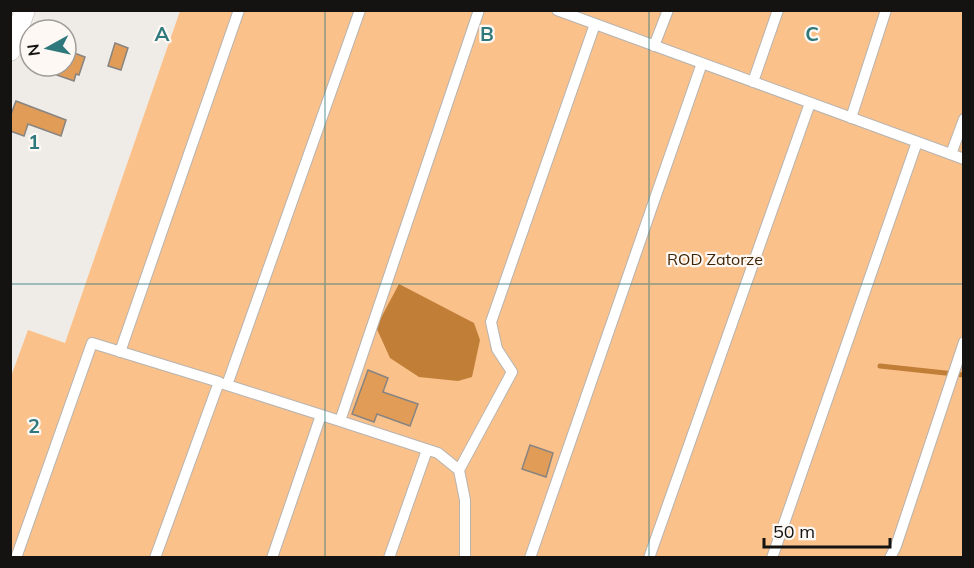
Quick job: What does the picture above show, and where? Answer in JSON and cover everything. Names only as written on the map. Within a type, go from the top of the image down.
[{"type":"street","points":[[10,51],[25,10]]},
{"type":"lane","points":[[120,352],[239,10]]},
{"type":"lane","points":[[154,558],[223,384],[360,10]]},
{"type":"lane","points":[[340,421],[479,10]]},
{"type":"lane","points":[[557,10],[963,159]]},
{"type":"lane","points":[[654,46],[668,10]]},
{"type":"lane","points":[[753,82],[778,10]]},
{"type":"lane","points":[[851,118],[886,10]]},
{"type":"lane","points":[[459,470],[512,372],[497,349],[491,322],[595,24]]},
{"type":"lane","points":[[530,558],[702,63]]},
{"type":"lane","points":[[649,558],[810,103]]},
{"type":"lane","points":[[951,154],[963,119]]},
{"type":"lane","points":[[772,558],[917,142]]},
{"type":"lane","points":[[890,558],[896,546],[963,342]]},
{"type":"lane","points":[[16,558],[92,343],[438,453],[459,470],[465,500],[465,558]]},
{"type":"lane","points":[[272,558],[321,415]]},
{"type":"lane","points":[[389,558],[427,450]]},
{"type":"green space","name":"ROD Zatorze","points":[[180,11],[963,11],[963,557],[11,557],[10,379],[28,330],[65,343]]},
{"type":"shaded area","points":[[399,284],[474,323],[480,340],[472,377],[458,381],[419,377],[390,358],[376,327]]},
{"type":"building","points":[[115,43],[128,48],[121,70],[108,66]]},
{"type":"building","points":[[78,54],[85,57],[78,75]]},
{"type":"building","points":[[16,101],[66,120],[61,136],[28,124],[24,136],[10,131],[10,117]]},
{"type":"building","points":[[368,370],[388,378],[383,392],[418,404],[410,426],[377,414],[374,422],[352,414]]},
{"type":"building","points":[[530,445],[553,453],[546,477],[522,469]]},
{"type":"waterway","points":[[880,366],[964,375]]}]
